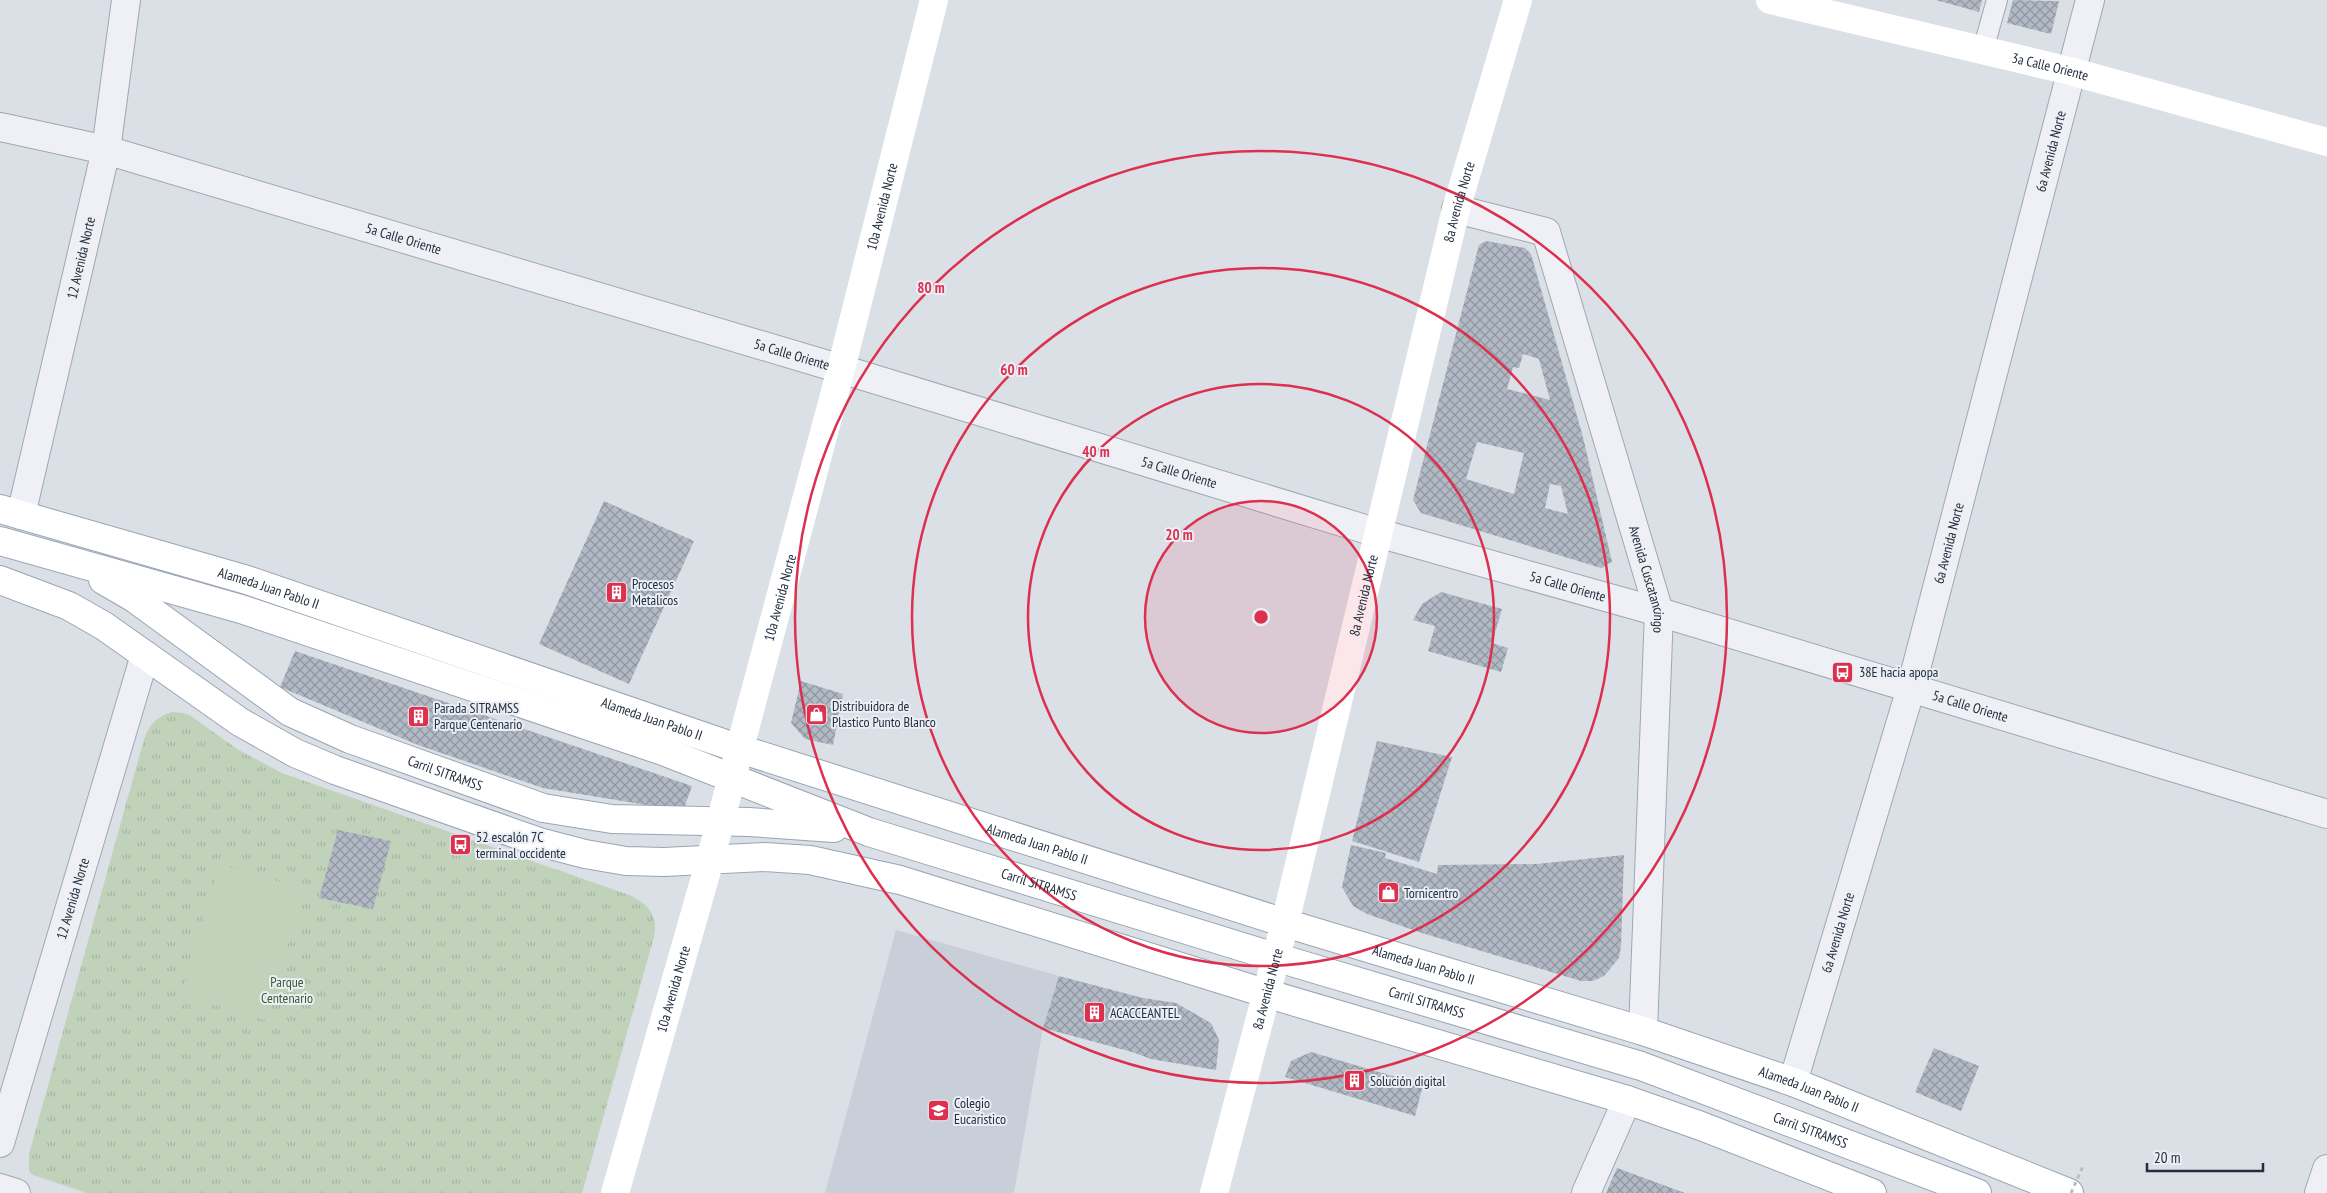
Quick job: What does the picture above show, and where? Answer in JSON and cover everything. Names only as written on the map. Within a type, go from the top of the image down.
[{"type":"main road","name":"10a Avenida Norte","points":[[614,1193],[740,749],[841,369],[934,0]]},
{"type":"main road","name":"8a Avenida Norte","points":[[1214,1193],[1284,923],[1456,209],[1518,0]]},
{"type":"main road","name":"3a Calle Oriente","points":[[1770,0],[2070,71],[2327,142]]},
{"type":"main road","name":"Alameda Juan Pablo II","points":[[11,512],[247,580],[740,749],[1284,923],[1643,1031],[1793,1082],[2070,1193]]},
{"type":"main road","name":"Carril SITRAMSS","points":[[0,541],[241,610],[663,751],[869,832],[1275,957],[1641,1066],[1977,1193]]},
{"type":"main road","name":"Carril SITRAMSS","points":[[72,562],[134,598],[290,712],[350,739],[543,808],[612,820],[749,822],[869,832]]},
{"type":"main road","points":[[0,580],[68,606],[104,626],[240,722],[295,753],[334,770],[539,842],[584,854],[626,861],[765,858],[810,860],[900,880],[1265,993],[1628,1100],[1710,1129],[1872,1193]]},
{"type":"street","name":"12 Avenida Norte","points":[[11,512],[106,150],[126,0]]},
{"type":"street","name":"6a Avenida Norte","points":[[1793,1082],[1912,688],[2070,71],[2090,0]]},
{"type":"street","name":"5a Calle Oriente","points":[[0,127],[106,150],[841,369],[1378,533],[1660,612],[2327,814]]},
{"type":"street","name":"Avenida Cuscatancingo","points":[[1456,209],[1546,232],[1660,612],[1643,1031]]},
{"type":"street","name":"12 Avenida Norte","points":[[0,1143],[145,655]]},
{"type":"street","points":[[1586,1193],[1628,1100]]},
{"type":"street","points":[[2320,1193],[2327,1169]]},
{"type":"street","points":[[0,1188],[16,1193]]},
{"type":"lane","points":[[1982,50],[1997,0]]},
{"type":"path","points":[[2070,1193],[2083,1166]]},
{"type":"shaded area","name":"Colegio Eucaristico","points":[[896,930],[1059,976],[1043,1028],[1014,1193],[825,1193]]},
{"type":"green space","name":"Parque Centenario","points":[[172,712],[191,716],[237,749],[282,773],[632,896],[648,908],[654,917],[654,937],[582,1193],[87,1193],[33,1175],[29,1171],[29,1154],[144,739],[154,722]]},
{"type":"green space","points":[[220,864],[304,889],[266,1020],[182,995]]},
{"type":"building","points":[[1936,0],[1982,0],[1979,12]]},
{"type":"building","points":[[2013,0],[2059,1],[2051,34],[2007,23]]},
{"type":"building","points":[[1486,241],[1525,248],[1531,254],[1583,437],[1612,562],[1601,568],[1421,513],[1413,500],[1479,245]],"holes":[[[1523,354],[1539,359],[1550,400],[1507,389],[1513,367],[1519,368]],[[1477,442],[1524,453],[1514,494],[1466,479]],[[1550,484],[1561,486],[1568,514],[1545,508]]]},
{"type":"building","name":"Procesos Metalicos","points":[[604,501],[694,541],[629,684],[539,644]]},
{"type":"building","points":[[1441,592],[1502,609],[1492,643],[1508,648],[1501,672],[1428,651],[1435,626],[1413,620],[1422,604]]},
{"type":"building","name":"Parada SITRAMSS Parque Centenario","points":[[295,651],[692,786],[683,811],[543,788],[418,745],[280,687]]},
{"type":"building","name":"Distribuidora de Plastico Punto Blanco","points":[[801,681],[843,694],[833,745],[805,739],[791,723]]},
{"type":"building","points":[[1377,741],[1452,757],[1419,862],[1352,841]]},
{"type":"building","points":[[338,830],[391,841],[373,909],[319,898]]},
{"type":"building","points":[[1351,845],[1386,853],[1385,858],[1437,874],[1438,865],[1537,864],[1624,855],[1619,958],[1604,976],[1593,981],[1581,981],[1422,933],[1367,914],[1353,906],[1342,887]]},
{"type":"building","points":[[1059,976],[1143,998],[1176,1003],[1211,1023],[1219,1040],[1216,1070],[1151,1059],[1043,1028]]},
{"type":"building","points":[[1934,1048],[1979,1066],[1961,1111],[1915,1092]]},
{"type":"building","name":"Solución digital","points":[[1311,1052],[1423,1085],[1415,1116],[1285,1077],[1291,1061]]},
{"type":"building","points":[[1617,1168],[1685,1193],[1606,1193]]},
{"type":"place","name":"Procesos Metalicos","points":[[616,592]]},
{"type":"place","name":"38E hacia apopa","points":[[1843,672]]},
{"type":"place","name":"Distribuidora de Plastico Punto Blanco","points":[[816,714]]},
{"type":"place","name":"Parada SITRAMSS Parque Centenario","points":[[418,716]]},
{"type":"place","name":"52 escalón 7C terminal occidente","points":[[460,845]]},
{"type":"place","name":"Tornicentro","points":[[1388,893]]},
{"type":"place","name":"ACACCEANTEL","points":[[1094,1013]]},
{"type":"place","name":"Solución digital","points":[[1354,1081]]},
{"type":"place","name":"Colegio Eucaristico","points":[[938,1111]]}]
